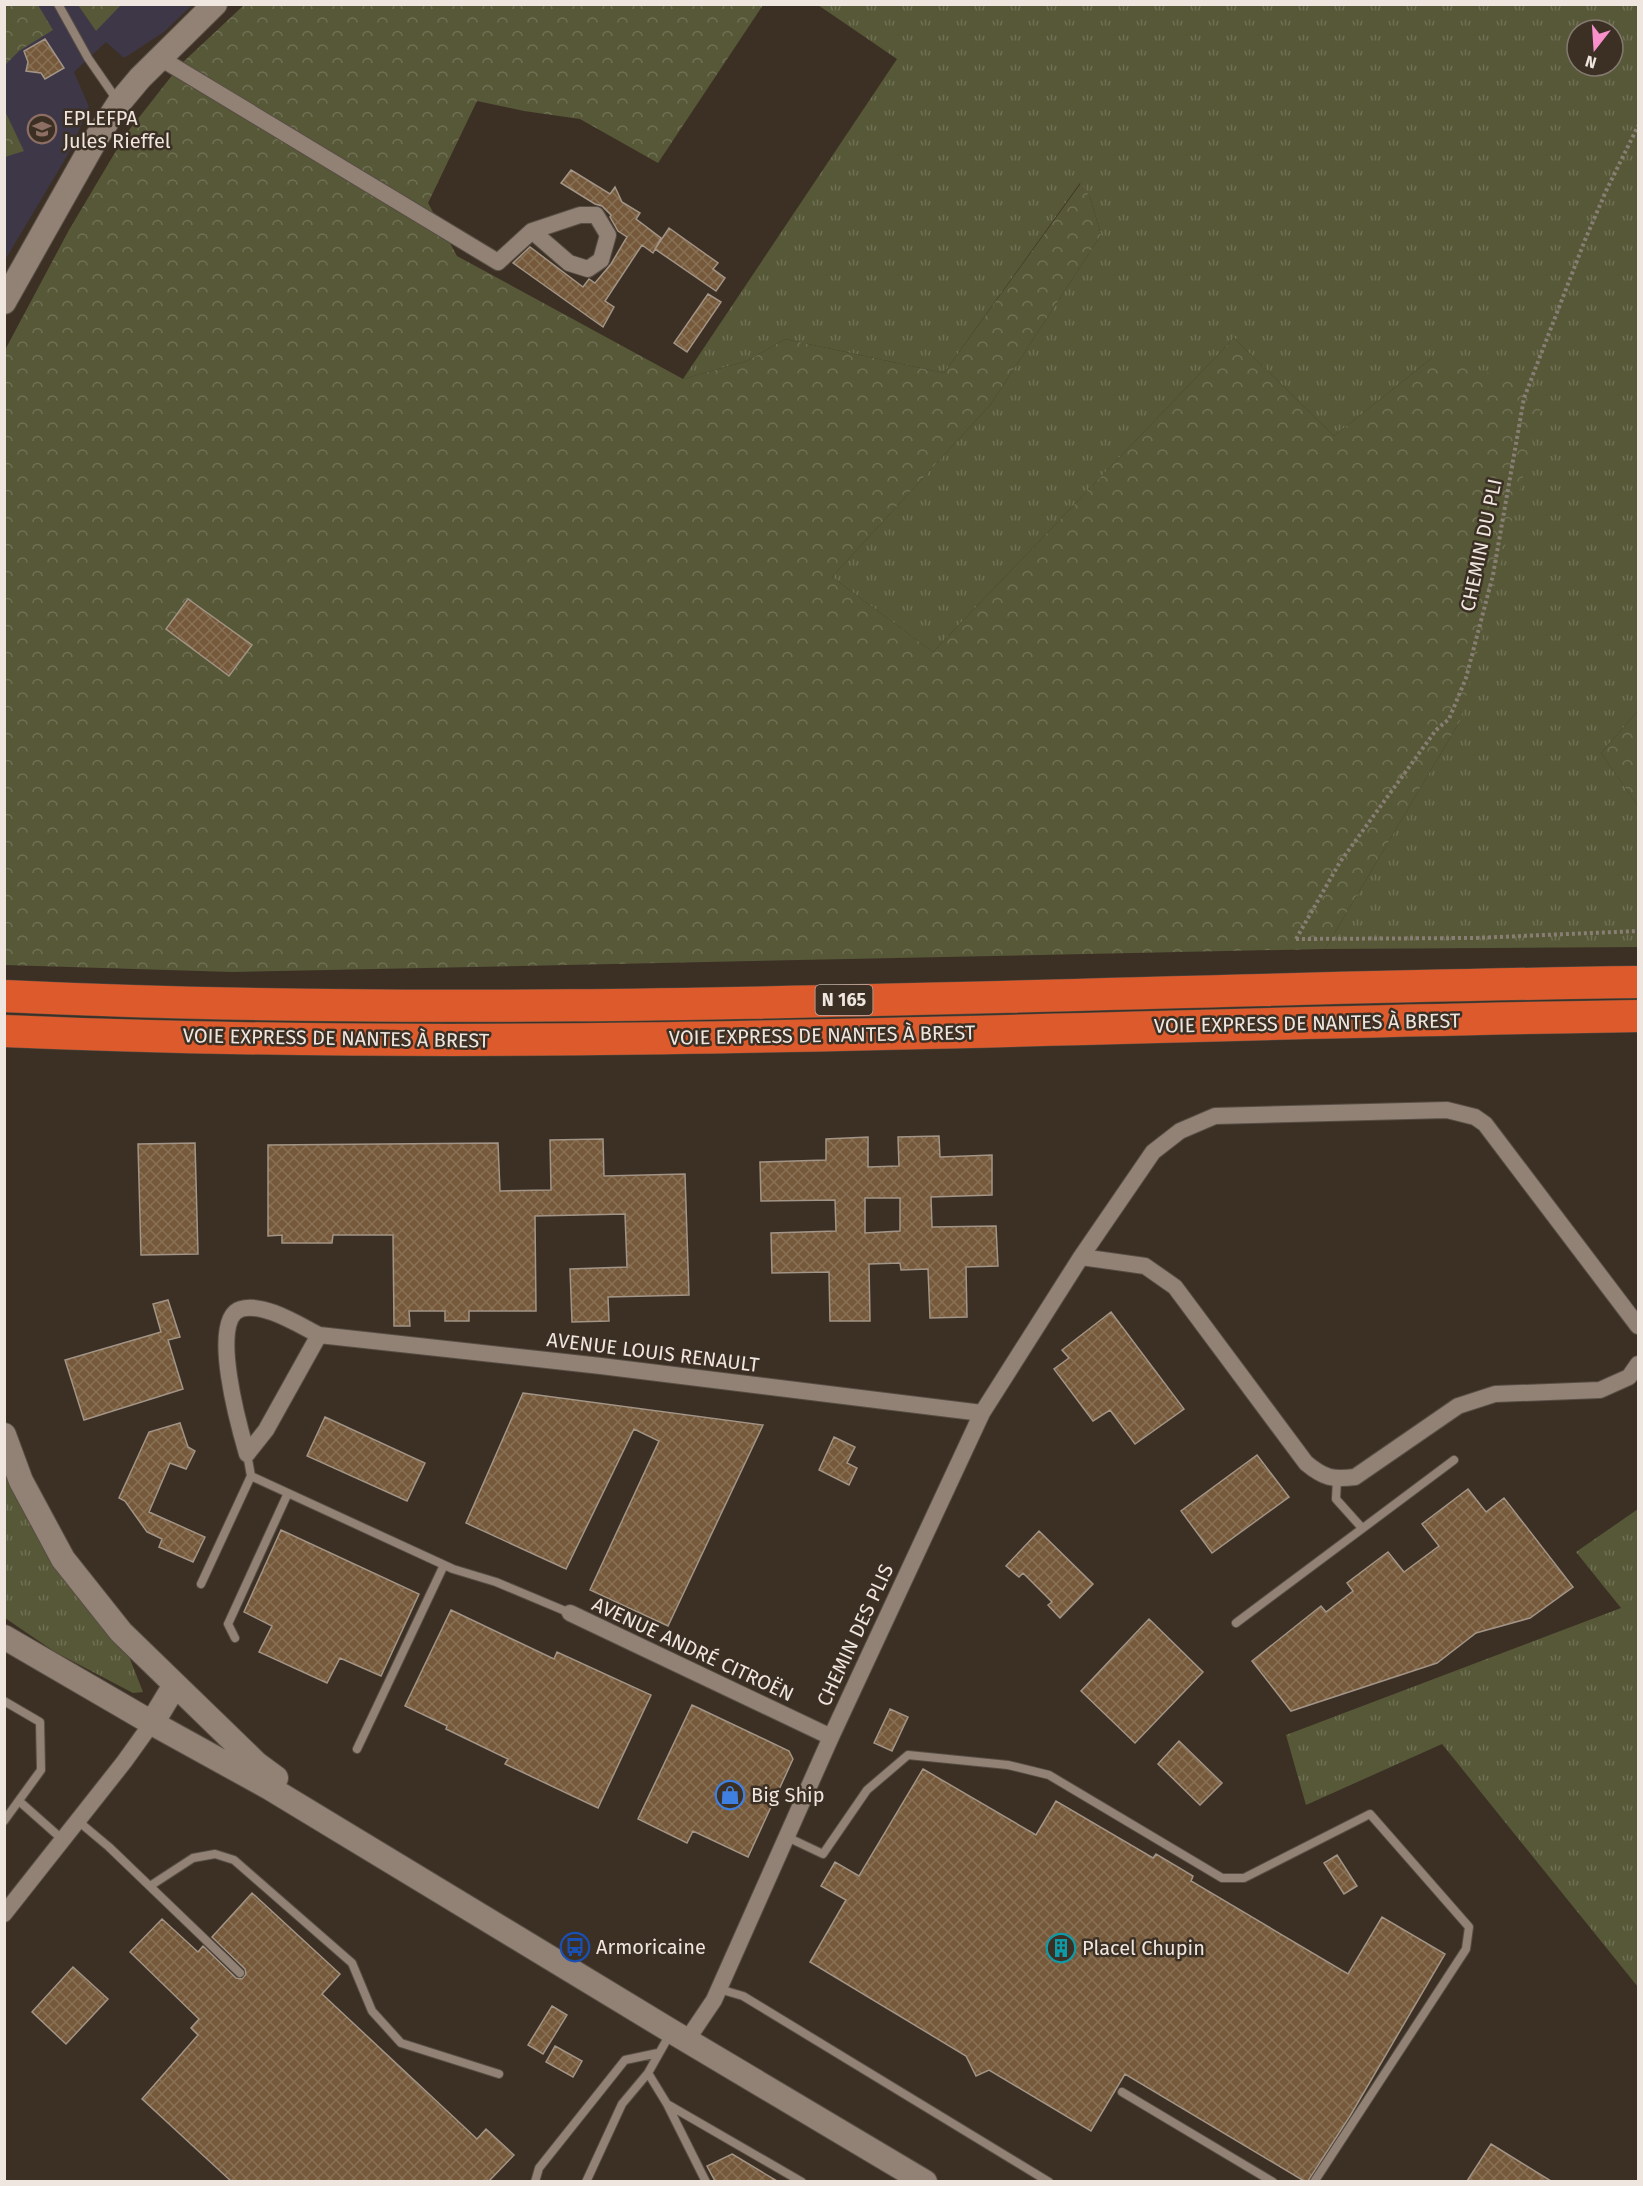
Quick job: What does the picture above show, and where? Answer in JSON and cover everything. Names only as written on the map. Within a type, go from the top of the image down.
[{"type":"highway","name":"VOIE EXPRESS DE NANTES À BREST","points":[[4,996],[447,1006],[1638,982]]},
{"type":"highway","name":"VOIE EXPRESS DE NANTES À BREST","points":[[4,1032],[537,1041],[1638,1016]]},
{"type":"highway","points":[[4,1048],[17,1048],[45,1033]]},
{"type":"main road","points":[[4,302],[97,137],[119,103],[140,78],[215,4]]},
{"type":"main road","points":[[4,1435],[21,1481],[63,1559],[121,1632],[257,1764],[374,1851]]},
{"type":"main road","points":[[7,1636],[152,1723],[268,1787],[679,2036],[925,2181]]},
{"type":"main road","points":[[152,1723],[175,1685]]},
{"type":"street","points":[[160,58],[498,262],[532,231]]},
{"type":"street","name":"CHEMIN DES PLIS","points":[[679,2036],[714,2000],[831,1737],[982,1413],[1081,1257],[1153,1152],[1180,1131],[1215,1116],[1447,1110],[1474,1117],[1485,1124],[1638,1326]]},
{"type":"street","points":[[1081,1257],[1145,1266],[1175,1287],[1306,1463],[1320,1474],[1337,1479],[1355,1477],[1458,1406],[1495,1394],[1600,1390],[1629,1377],[1638,1364]]},
{"type":"street","name":"AVENUE LOUIS RENAULT","points":[[247,1454],[235,1412],[228,1365],[228,1322],[234,1311],[243,1308],[258,1308],[277,1314],[319,1335],[601,1366],[982,1413]]},
{"type":"street","points":[[247,1454],[266,1430],[319,1335]]},
{"type":"street","name":"AVENUE ANDRÉ CITROËN","points":[[570,1613],[831,1737]]},
{"type":"street","points":[[4,1914],[152,1723]]},
{"type":"lane","points":[[58,4],[88,58],[119,103]]},
{"type":"lane","points":[[201,1584],[251,1476],[247,1454]]},
{"type":"lane","points":[[1236,1623],[1454,1460]]},
{"type":"lane","points":[[251,1476],[444,1565],[496,1582],[570,1613]]},
{"type":"lane","points":[[1337,1479],[1336,1499],[1362,1528]]},
{"type":"lane","points":[[235,1638],[228,1624],[288,1493]]},
{"type":"lane","points":[[357,1749],[444,1565]]},
{"type":"lane","points":[[4,1701],[40,1722],[41,1770],[5,1819]]},
{"type":"lane","points":[[787,1837],[823,1854],[867,1790],[908,1755],[1008,1765],[1049,1775],[1222,1878],[1244,1878],[1370,1814],[1469,1927],[1466,1949],[1314,2181]]},
{"type":"lane","points":[[19,1801],[63,1840]]},
{"type":"lane","points":[[78,1821],[109,1847],[240,1973]]},
{"type":"lane","points":[[150,1886],[193,1858],[215,1854],[234,1860],[352,1963],[372,2011],[400,2043],[499,2074]]},
{"type":"lane","points":[[719,1989],[743,1996],[1049,2181]]},
{"type":"lane","points":[[586,2181],[622,2104],[648,2073],[658,2054],[679,2036]]},
{"type":"lane","points":[[535,2181],[539,2168],[625,2060],[658,2054]]},
{"type":"lane","points":[[648,2073],[667,2103],[706,2181]]},
{"type":"lane","points":[[1122,2092],[1273,2181]]},
{"type":"lane","points":[[667,2103],[802,2181]]},
{"type":"path","name":"CHEMIN DU PLI","points":[[1638,126],[1585,240],[1524,398],[1493,575],[1466,678],[1449,719],[1436,730],[1340,862],[1296,939],[1474,938],[1638,931]]},
{"type":"shaded area","name":"EPLEFPA Jules Rieffel","points":[[5,5],[192,5],[164,32],[124,58],[106,42],[74,72],[89,107],[70,151],[5,260]]},
{"type":"green space","points":[[5,4],[38,5],[53,30],[19,51],[5,65]]},
{"type":"green space","points":[[78,5],[121,5],[96,31]]},
{"type":"green space","points":[[244,5],[763,5],[658,163],[580,119],[477,101],[428,203],[457,256],[683,379],[747,361],[785,339],[944,373],[1081,183],[1090,197],[1101,235],[991,404],[832,577],[933,652],[1234,338],[1334,436],[1432,358],[1546,388],[1460,721],[1325,949],[233,972],[5,965],[5,350],[69,230],[126,134],[181,64]]},
{"type":"green space","points":[[818,5],[1638,5],[1638,711],[1601,753],[1638,806],[1638,947],[1325,949],[1460,721],[1432,358],[1334,436],[1234,338],[933,652],[832,577],[991,404],[1101,235],[1090,197],[1080,183],[944,373],[785,339],[747,361],[683,379],[897,59]]},
{"type":"green space","points":[[4,109],[24,151],[5,157],[4,157]]},
{"type":"green space","points":[[1638,711],[1638,806],[1601,753]]},
{"type":"green space","points":[[4,1464],[128,1654],[143,1692],[133,1693],[55,1652],[5,1618]]},
{"type":"green space","points":[[1638,1509],[1638,1987],[1442,1744],[1306,1805],[1286,1735],[1621,1608],[1576,1552]]},
{"type":"building","points":[[45,39],[64,68],[45,79],[41,73],[26,71],[28,62],[24,51]]},
{"type":"building","points":[[571,170],[610,194],[615,187],[622,202],[640,213],[636,219],[661,238],[653,253],[642,245],[605,301],[614,307],[603,327],[513,263],[530,247],[583,287],[589,279],[595,283],[611,264],[627,237],[618,231],[611,215],[602,206],[561,183]]},
{"type":"building","points":[[669,228],[718,263],[713,269],[725,278],[716,291],[655,249]]},
{"type":"building","points":[[708,294],[721,302],[687,352],[674,343]]},
{"type":"building","points":[[188,599],[252,645],[229,676],[166,629]]},
{"type":"building","points":[[939,1136],[940,1157],[992,1155],[992,1195],[931,1197],[932,1227],[996,1226],[998,1266],[966,1267],[967,1317],[930,1318],[928,1269],[901,1270],[900,1263],[869,1264],[870,1321],[830,1321],[829,1272],[772,1273],[771,1233],[836,1231],[835,1200],[761,1201],[760,1162],[826,1160],[826,1139],[868,1137],[868,1167],[899,1166],[898,1137]],"holes":[[[865,1198],[900,1198],[900,1231],[865,1233]]]},
{"type":"building","points":[[603,1139],[604,1176],[685,1174],[689,1295],[608,1297],[609,1321],[572,1322],[570,1269],[627,1267],[625,1214],[535,1216],[536,1311],[469,1311],[469,1321],[445,1321],[445,1311],[409,1311],[410,1326],[394,1326],[393,1235],[333,1235],[332,1243],[282,1243],[282,1235],[268,1236],[268,1145],[498,1143],[500,1191],[551,1190],[550,1140]]},
{"type":"building","points":[[195,1143],[198,1254],[141,1255],[138,1144]]},
{"type":"building","points":[[168,1300],[180,1337],[168,1340],[183,1389],[84,1420],[65,1360],[161,1332],[153,1304]]},
{"type":"building","points":[[1111,1312],[1184,1409],[1135,1444],[1110,1410],[1093,1421],[1054,1369],[1069,1358],[1062,1350]]},
{"type":"building","points":[[523,1393],[763,1425],[668,1626],[590,1590],[659,1441],[634,1429],[566,1569],[466,1523]]},
{"type":"building","points":[[325,1417],[425,1463],[407,1501],[307,1456]]},
{"type":"building","points":[[180,1423],[188,1447],[195,1451],[186,1469],[170,1463],[149,1512],[205,1537],[193,1562],[159,1547],[162,1539],[147,1532],[125,1501],[119,1498],[149,1432]]},
{"type":"building","points":[[834,1437],[855,1447],[847,1463],[857,1468],[849,1485],[819,1470]]},
{"type":"building","points":[[1257,1455],[1289,1497],[1212,1553],[1181,1511]]},
{"type":"building","points":[[1468,1489],[1486,1512],[1504,1498],[1573,1587],[1530,1618],[1476,1633],[1437,1663],[1291,1711],[1252,1661],[1321,1606],[1326,1612],[1353,1591],[1347,1583],[1388,1552],[1404,1572],[1439,1546],[1422,1524]]},
{"type":"building","points":[[281,1530],[419,1594],[381,1676],[340,1658],[327,1683],[259,1652],[272,1626],[244,1612]]},
{"type":"building","points":[[1039,1531],[1093,1584],[1060,1618],[1048,1605],[1052,1602],[1023,1573],[1019,1577],[1006,1566]]},
{"type":"building","points":[[451,1610],[554,1659],[557,1652],[651,1695],[598,1808],[505,1764],[508,1759],[405,1706]]},
{"type":"building","points":[[1149,1619],[1203,1672],[1135,1743],[1081,1691]]},
{"type":"building","points":[[692,1705],[789,1751],[793,1759],[748,1857],[693,1831],[687,1843],[638,1819]]},
{"type":"building","points":[[890,1709],[908,1717],[892,1751],[874,1743]]},
{"type":"building","points":[[1179,1741],[1222,1783],[1200,1805],[1158,1764]]},
{"type":"building","name":"Placel Chupin","points":[[923,1769],[1036,1835],[1056,1801],[1153,1858],[1156,1854],[1193,1876],[1191,1881],[1348,1974],[1382,1917],[1445,1954],[1350,2116],[1308,2181],[1304,2181],[1125,2074],[1091,2131],[989,2070],[976,2076],[966,2056],[810,1962],[846,1900],[821,1886],[835,1862],[859,1876]]},
{"type":"building","points":[[1337,1855],[1357,1886],[1344,1894],[1324,1863]]},
{"type":"building","points":[[252,1893],[340,1974],[322,1994],[477,2139],[486,2129],[514,2155],[489,2181],[231,2181],[142,2099],[198,2035],[191,2028],[199,2019],[130,1952],[162,1919],[198,1952],[203,1946],[236,1978],[242,1979],[246,1974],[245,1969],[212,1937]]},
{"type":"building","points":[[73,1967],[108,1999],[66,2044],[32,2012]]},
{"type":"building","points":[[552,2006],[567,2015],[543,2054],[528,2045]]},
{"type":"building","points":[[555,2046],[582,2061],[573,2077],[546,2062]]},
{"type":"building","points":[[1491,2144],[1551,2181],[1467,2181]]},
{"type":"building","points":[[732,2154],[777,2181],[715,2181],[707,2166]]},
{"type":"place","name":"EPLEFPA Jules Rieffel","points":[[42,129]]},
{"type":"place","name":"Big Ship","points":[[730,1795]]},
{"type":"place","name":"Armoricaine","points":[[575,1947]]},
{"type":"place","name":"Placel Chupin","points":[[1061,1948]]}]
